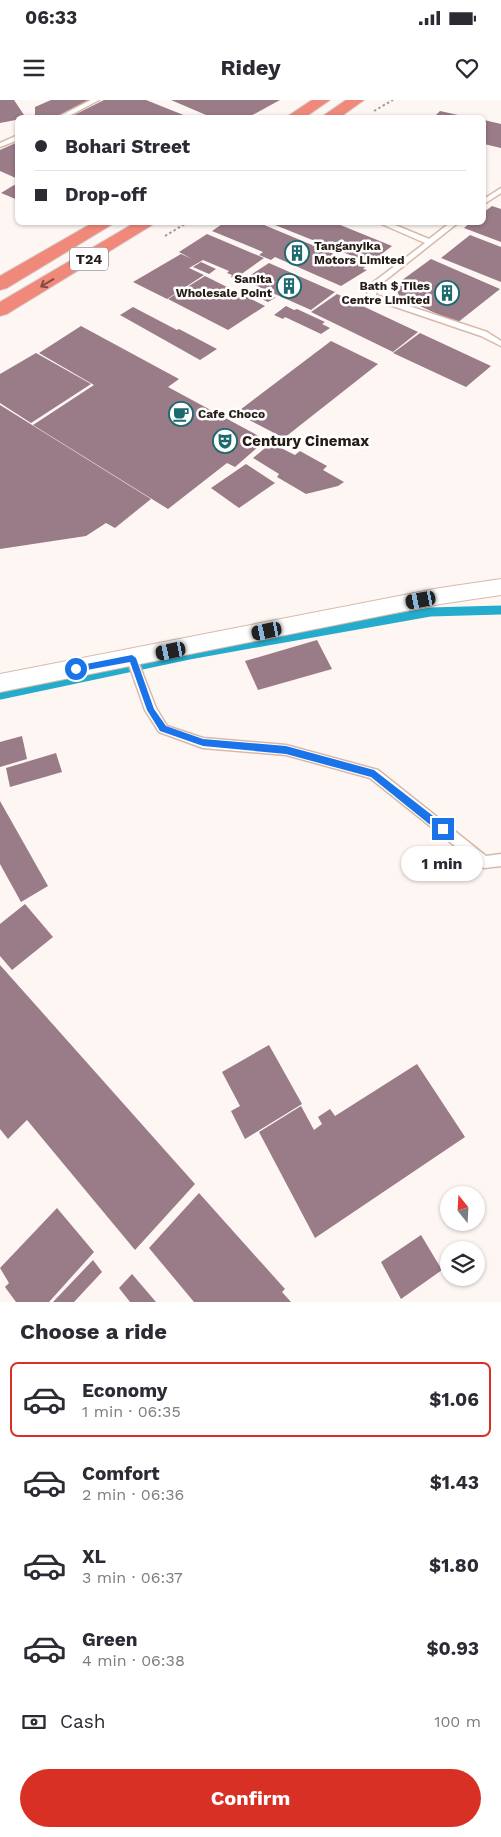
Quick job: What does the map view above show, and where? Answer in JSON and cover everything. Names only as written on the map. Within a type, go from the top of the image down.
[{"type":"highway","points":[[297,115],[323,100]]},
{"type":"highway","points":[[332,115],[357,100]]},
{"type":"highway","name":"T24","points":[[0,284],[103,225]]},
{"type":"highway","name":"T24","points":[[0,310],[145,225]]},
{"type":"street","points":[[0,683],[440,596],[501,587]]},
{"type":"lane","points":[[65,115],[96,100]]},
{"type":"lane","points":[[0,145],[15,138]]},
{"type":"lane","points":[[486,201],[501,190]]},
{"type":"lane","points":[[388,225],[430,242]]},
{"type":"lane","points":[[452,225],[374,286],[371,292],[372,296],[484,334],[501,344]]},
{"type":"lane","points":[[132,658],[151,710],[163,729],[203,743],[286,750],[374,774],[484,862],[501,860]]},
{"type":"path","points":[[371,113],[393,100]]},
{"type":"building","points":[[0,100],[14,100],[24,115],[15,115],[15,120],[0,123]]},
{"type":"building","points":[[51,100],[92,100],[61,115],[35,115],[35,107]]},
{"type":"building","points":[[104,100],[146,100],[184,115],[74,115]]},
{"type":"building","points":[[171,100],[280,100],[252,115],[206,115]]},
{"type":"building","points":[[440,111],[458,115],[436,115]]},
{"type":"building","points":[[486,120],[501,124],[501,148],[486,144]]},
{"type":"building","points":[[15,143],[15,178],[0,171],[0,150]]},
{"type":"building","points":[[14,185],[15,186],[15,199],[1,193]]},
{"type":"building","points":[[492,206],[501,209],[501,242],[464,228],[468,225],[486,225],[486,210]]},
{"type":"building","name":"Tanganyika Motors Limited","points":[[221,225],[264,225],[365,267],[363,269],[367,270],[341,286],[275,257],[271,260],[259,255],[263,252],[212,231]]},
{"type":"building","points":[[275,225],[340,225],[392,246],[370,263]]},
{"type":"building","points":[[207,234],[264,258],[240,275],[243,276],[238,280],[227,273],[229,271],[203,260],[189,268],[204,275],[167,299],[133,282],[181,254],[192,259],[179,252]]},
{"type":"building","points":[[470,235],[501,247],[501,282],[441,258]]},
{"type":"building","name":"Bath $ Tiles Centre Limited","points":[[431,259],[500,289],[457,323],[400,297],[394,286]]},
{"type":"building","points":[[201,262],[216,269],[209,274],[193,267]]},
{"type":"building","name":"Sanita Wholesale Point","points":[[269,263],[335,292],[311,310],[243,280]]},
{"type":"building","points":[[205,276],[265,306],[228,330],[168,299]]},
{"type":"building","points":[[265,292],[275,298],[268,302],[257,297]]},
{"type":"building","points":[[337,294],[418,332],[393,352],[311,312]]},
{"type":"building","points":[[286,306],[325,322],[322,324],[330,328],[321,334],[285,317],[283,319],[274,315]]},
{"type":"building","points":[[133,307],[217,349],[200,360],[120,315]]},
{"type":"building","points":[[81,326],[179,379],[168,387],[266,440],[235,467],[227,463],[168,509],[33,425],[94,385],[39,353]]},
{"type":"building","points":[[420,333],[491,366],[466,387],[393,353]]},
{"type":"building","points":[[331,341],[378,364],[284,438],[236,413]]},
{"type":"building","points":[[36,353],[91,384],[31,423],[0,403],[0,374]]},
{"type":"building","points":[[0,405],[151,499],[115,528],[106,523],[86,536],[0,549]]},
{"type":"building","points":[[271,443],[295,455],[300,451],[327,466],[323,470],[344,482],[338,486],[306,494],[277,477],[279,474],[253,458]]},
{"type":"building","points":[[246,464],[275,483],[239,508],[211,488]]},
{"type":"building","points":[[317,640],[332,669],[258,690],[245,661]]},
{"type":"building","points":[[22,736],[27,759],[0,767],[0,742]]},
{"type":"building","points":[[56,753],[62,772],[10,787],[6,768]]},
{"type":"building","points":[[0,801],[48,886],[21,902],[0,864]]},
{"type":"building","points":[[25,904],[53,937],[12,970],[0,956],[0,924]]},
{"type":"building","points":[[0,965],[195,1184],[135,1250],[27,1120],[8,1139],[0,1129]]},
{"type":"building","points":[[269,1045],[302,1104],[245,1139],[231,1111],[240,1106],[222,1072]]},
{"type":"building","points":[[417,1064],[465,1137],[315,1238],[259,1132],[301,1106],[314,1130],[322,1124],[318,1117],[330,1109],[335,1116]]},
{"type":"building","points":[[199,1193],[285,1289],[282,1292],[291,1302],[194,1302],[149,1248]]},
{"type":"building","points":[[57,1208],[94,1252],[49,1302],[16,1302],[5,1287],[9,1283],[0,1268]]},
{"type":"building","points":[[421,1235],[440,1267],[440,1271],[401,1299],[381,1262]]},
{"type":"building","points":[[93,1260],[102,1272],[74,1302],[53,1302]]},
{"type":"building","points":[[132,1274],[156,1302],[130,1302],[119,1288]]},
{"type":"waterway","points":[[0,695],[189,655],[430,612],[501,610]]},
{"type":"place","name":"Tanganyika Motors Limited","points":[[297,253]]},
{"type":"place","name":"Sanita Wholesale Point","points":[[289,286]]},
{"type":"place","name":"Bath $ Tiles Centre Limited","points":[[447,293]]},
{"type":"place","name":"Cafe Choco","points":[[181,414]]},
{"type":"place","name":"Century Cinemax","points":[[225,441]]},
{"type":"route","points":[[76,669],[132,658],[151,710],[163,729],[203,743],[286,750],[374,774],[443,829]]}]
